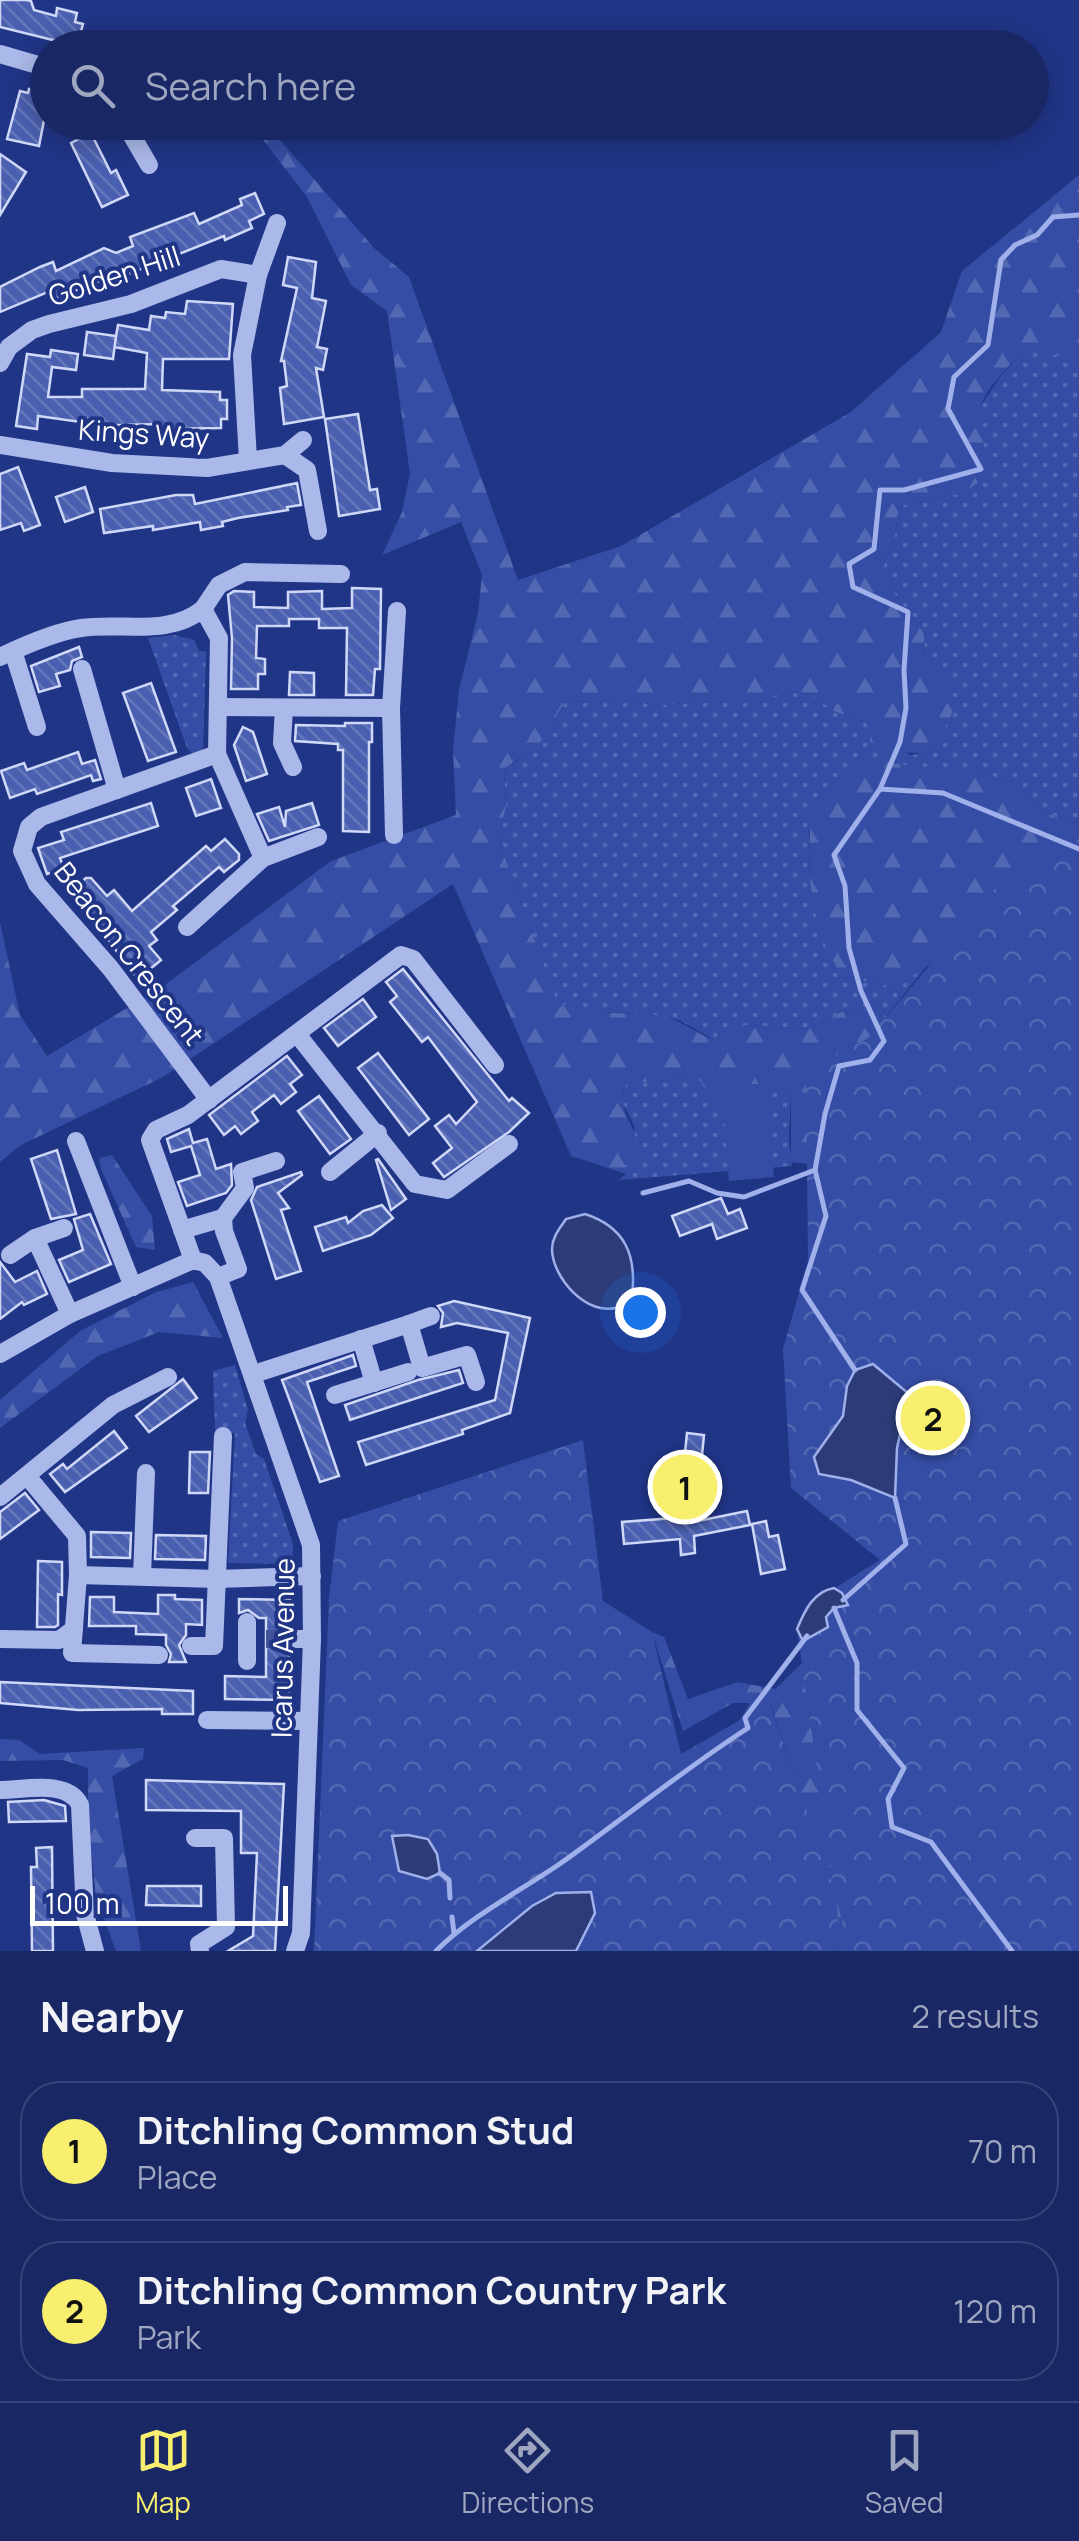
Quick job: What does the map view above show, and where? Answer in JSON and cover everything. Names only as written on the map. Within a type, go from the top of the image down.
[{"type":"street","points":[[2,60],[30,65]]},
{"type":"street","points":[[134,140],[149,165]]},
{"type":"street","points":[[248,460],[242,355],[258,276],[276,223]]},
{"type":"street","name":"Golden Hill","points":[[0,363],[9,347],[32,330],[49,324],[131,304],[221,269],[258,276]]},
{"type":"street","points":[[303,440],[285,455],[307,470],[318,531]]},
{"type":"street","name":"Kings Way","points":[[0,445],[112,464],[207,468],[285,455]]},
{"type":"street","points":[[36,727],[7,654],[68,630],[167,625],[194,616],[220,585],[245,572],[340,574]]},
{"type":"street","points":[[203,609],[220,638],[217,754],[263,858]]},
{"type":"street","points":[[394,835],[391,708],[397,611]]},
{"type":"street","points":[[82,669],[117,790]]},
{"type":"street","points":[[218,707],[391,708]]},
{"type":"street","points":[[284,708],[282,743],[293,767]]},
{"type":"street","name":"Beacon Crescent","points":[[209,1100],[111,970],[37,884],[22,851],[28,826],[41,817],[217,754]]},
{"type":"street","points":[[186,927],[263,858],[318,837]]},
{"type":"street","points":[[193,1260],[150,1140],[156,1130],[209,1100],[401,955],[412,959],[495,1065]]},
{"type":"street","points":[[297,1034],[415,1184],[447,1190],[509,1144]]},
{"type":"street","points":[[330,1172],[378,1133]]},
{"type":"street","points":[[76,1140],[133,1288]]},
{"type":"street","points":[[2,1349],[70,1314],[193,1260],[204,1263],[218,1277],[238,1269],[224,1231],[224,1218],[245,1188],[242,1172],[276,1161]]},
{"type":"street","points":[[182,1230],[224,1218]]},
{"type":"street","points":[[10,1255],[34,1238],[64,1228]]},
{"type":"street","points":[[34,1238],[70,1314]]},
{"type":"street","name":"Icarus Avenue","points":[[218,1277],[310,1545],[312,1639],[301,1933],[295,1951]]},
{"type":"street","points":[[254,1374],[430,1316]]},
{"type":"street","points":[[409,1324],[422,1368],[468,1355],[476,1382]]},
{"type":"street","points":[[360,1340],[374,1383]]},
{"type":"street","points":[[335,1395],[408,1372]]},
{"type":"street","points":[[0,1497],[113,1405],[168,1377]]},
{"type":"street","points":[[192,1646],[214,1646],[223,1436]]},
{"type":"street","points":[[142,1576],[146,1472]]},
{"type":"street","points":[[27,1476],[78,1536],[72,1653],[159,1655]]},
{"type":"street","points":[[78,1575],[218,1579],[312,1576]]},
{"type":"street","points":[[0,1638],[58,1640],[74,1629]]},
{"type":"street","points":[[247,1661],[254,1633]]},
{"type":"street","points":[[289,1639],[312,1639]]},
{"type":"street","points":[[207,1720],[308,1721]]},
{"type":"street","points":[[0,1790],[62,1789],[76,1795],[80,1805],[85,1914],[95,1951]]},
{"type":"street","points":[[195,1838],[224,1838],[226,1926],[199,1944],[200,1951]]},
{"type":"green space","points":[[263,140],[280,140],[374,248],[409,277],[518,580],[621,546],[851,412],[941,332],[962,271],[1079,175],[1079,360],[1025,349],[996,381],[982,405],[981,432],[993,473],[962,493],[899,506],[895,535],[884,565],[884,580],[924,633],[925,662],[943,674],[955,707],[938,741],[924,753],[880,752],[870,741],[870,724],[834,711],[812,694],[789,692],[757,700],[658,705],[622,700],[565,702],[538,746],[504,769],[506,807],[498,838],[559,1008],[569,1002],[600,1011],[657,1015],[716,1041],[729,1027],[810,1029],[845,1010],[880,1006],[898,1032],[835,1167],[791,1162],[791,1092],[778,1086],[713,1098],[701,1081],[677,1079],[626,1084],[624,1108],[638,1150],[637,1160],[624,1166],[627,1174],[571,1156],[453,884],[163,1077],[21,1145],[0,1162],[0,922],[20,1015],[47,1056],[162,987],[331,861],[456,815],[453,750],[459,690],[478,613],[482,575],[461,522],[382,555],[402,512],[410,474],[387,311],[351,285],[307,197]]},
{"type":"green space","points":[[1026,348],[1079,360],[1079,821],[1071,824],[1036,807],[1013,782],[981,773],[939,769],[840,787],[809,831],[809,866],[819,928],[844,977],[895,987],[926,967],[887,1015],[880,1006],[845,1010],[810,1029],[748,1025],[716,1041],[679,1020],[655,1015],[559,1009],[498,838],[506,807],[504,769],[539,740],[565,702],[622,700],[658,705],[751,700],[789,692],[812,694],[834,711],[870,724],[910,755],[924,753],[938,741],[924,633],[884,580],[884,565],[895,535],[899,506],[962,493],[978,430],[978,410]]},
{"type":"green space","points":[[174,635],[194,640],[199,651],[206,651],[203,751],[193,754],[187,748],[148,638]]},
{"type":"green space","points":[[862,760],[981,773],[1013,782],[1036,807],[1071,824],[1079,821],[1079,892],[950,952],[895,987],[844,977],[822,937],[816,916],[809,846],[813,801],[840,787],[844,773]]},
{"type":"green space","points":[[1079,843],[1079,1951],[850,1951],[837,1902],[839,1951],[314,1951],[329,1598],[338,1521],[583,1440],[603,1601],[652,1632],[681,1754],[740,1720],[750,1703],[769,1702],[834,1888],[797,1629],[822,1590],[835,1588],[880,1560],[791,1488],[783,1349],[808,1261],[806,1072],[868,1038],[1003,879]]},
{"type":"green space","points":[[677,1079],[779,1086],[791,1092],[792,1166],[619,1180],[626,1174],[623,1166],[635,1127],[622,1102],[626,1083]]},
{"type":"green space","points":[[767,1083],[774,1177],[729,1181],[721,1087]]},
{"type":"green space","points":[[112,1155],[152,1216],[155,1250],[136,1247],[101,1169],[99,1158]]},
{"type":"green space","points":[[193,1282],[223,1338],[159,1332],[98,1356],[0,1428],[0,1400],[80,1331],[154,1293]]},
{"type":"green space","points":[[235,1365],[248,1410],[245,1423],[256,1454],[264,1459],[293,1544],[293,1564],[228,1563],[235,1433],[215,1432],[213,1371]]},
{"type":"green space","points":[[845,1622],[957,1951],[839,1951],[835,1895],[770,1703],[733,1703],[683,1731],[652,1632],[664,1637],[688,1699],[738,1682],[775,1689]]},
{"type":"green space","points":[[0,1739],[19,1740],[40,1754],[144,1748],[143,1759],[112,1776],[141,1951],[116,1951],[96,1898],[88,1819],[88,1768],[63,1760],[0,1761]]},
{"type":"shaded area","points":[[585,1214],[619,1235],[630,1255],[632,1296],[619,1307],[595,1307],[584,1301],[558,1271],[552,1245],[555,1237],[566,1219]]},
{"type":"shaded area","points":[[873,1364],[909,1394],[897,1448],[895,1498],[851,1480],[819,1474],[814,1457],[843,1416],[847,1386],[855,1370]]},
{"type":"shaded area","points":[[834,1588],[848,1605],[834,1608],[826,1617],[828,1627],[803,1641],[797,1629],[807,1609],[820,1593]]},
{"type":"shaded area","points":[[392,1836],[428,1839],[437,1854],[440,1873],[427,1879],[399,1871]]},
{"type":"shaded area","points":[[591,1892],[595,1913],[576,1951],[477,1951],[532,1906],[556,1893]]},
{"type":"building","points":[[0,0],[31,1],[34,10],[56,16],[57,8],[77,13],[75,22],[83,24],[81,30],[30,30],[30,34],[0,27]]},
{"type":"building","points":[[30,89],[30,140],[40,140],[39,146],[7,139],[20,91],[28,93]]},
{"type":"building","points":[[94,140],[111,173],[116,170],[128,195],[102,207],[71,143]]},
{"type":"building","points":[[0,154],[26,172],[0,215]]},
{"type":"building","points":[[255,193],[264,214],[249,221],[252,228],[109,282],[107,278],[54,299],[50,291],[0,312],[0,287],[40,267],[53,262],[56,271],[104,248],[116,253],[133,246],[130,237],[194,213],[199,224],[242,205],[240,199]]},
{"type":"building","points":[[288,257],[316,262],[312,298],[326,301],[317,347],[327,349],[323,370],[316,368],[324,417],[284,424],[280,388],[287,386],[281,361],[297,288],[283,285]]},
{"type":"building","points":[[187,301],[233,304],[229,359],[163,359],[162,390],[220,392],[220,400],[227,400],[227,419],[221,419],[221,428],[160,429],[160,424],[81,426],[81,422],[38,416],[37,429],[16,426],[27,354],[50,357],[51,350],[78,354],[76,370],[52,367],[48,397],[82,397],[82,389],[145,389],[147,353],[114,347],[118,325],[149,330],[151,316],[165,318],[166,312],[185,314]]},
{"type":"building","points":[[87,332],[116,336],[113,359],[84,355]]},
{"type":"building","points":[[358,414],[370,490],[377,489],[380,509],[339,516],[325,419]]},
{"type":"building","points":[[18,467],[40,525],[24,531],[21,523],[0,530],[0,474]]},
{"type":"building","points":[[297,483],[301,505],[287,507],[288,510],[238,518],[201,530],[200,522],[104,533],[100,509],[176,495],[193,495],[195,504]]},
{"type":"building","points":[[85,487],[93,512],[65,522],[56,497]]},
{"type":"building","points":[[352,588],[381,589],[380,669],[375,669],[373,695],[346,695],[347,628],[319,628],[319,619],[289,619],[289,626],[257,626],[256,658],[265,659],[265,674],[258,674],[258,689],[231,689],[228,595],[234,591],[254,592],[254,607],[288,608],[288,592],[322,591],[322,609],[352,608]]},
{"type":"building","points":[[79,647],[82,657],[72,661],[70,670],[56,674],[60,686],[39,692],[31,666]]},
{"type":"building","points":[[290,672],[314,673],[314,695],[289,695]]},
{"type":"building","points":[[151,683],[176,752],[148,761],[123,693]]},
{"type":"building","points":[[372,723],[369,832],[343,831],[343,750],[338,750],[338,744],[295,741],[296,725]]},
{"type":"building","points":[[243,727],[253,732],[267,774],[246,781],[234,745]]},
{"type":"building","points":[[78,752],[82,764],[95,760],[101,779],[93,781],[91,775],[37,794],[35,789],[10,798],[1,771],[24,763],[27,770]]},
{"type":"building","points":[[211,779],[221,808],[196,816],[186,788]]},
{"type":"building","points":[[151,803],[158,826],[60,858],[64,869],[47,874],[38,848],[64,840],[61,832]]},
{"type":"building","points":[[312,803],[319,825],[269,841],[257,814],[279,807],[285,827],[286,811]]},
{"type":"building","points":[[225,839],[239,854],[239,860],[224,872],[219,867],[173,906],[177,910],[151,932],[157,940],[149,946],[161,960],[138,979],[85,910],[74,902],[82,895],[75,887],[91,878],[107,896],[114,890],[132,911],[206,846],[211,851]]},
{"type":"building","points":[[403,969],[509,1101],[512,1098],[529,1113],[509,1132],[444,1177],[433,1163],[452,1148],[435,1126],[449,1115],[456,1124],[477,1102],[428,1037],[422,1042],[390,1002],[397,996],[386,982]]},
{"type":"building","points":[[363,999],[376,1017],[338,1046],[324,1028]]},
{"type":"building","points":[[378,1053],[429,1119],[409,1135],[358,1068]]},
{"type":"building","points":[[287,1056],[302,1075],[290,1084],[296,1092],[281,1104],[274,1095],[252,1112],[258,1121],[241,1134],[235,1126],[224,1135],[209,1115]]},
{"type":"building","points":[[319,1096],[351,1139],[330,1154],[298,1111]]},
{"type":"building","points":[[189,1129],[193,1143],[207,1139],[216,1169],[231,1164],[232,1185],[226,1193],[187,1206],[178,1182],[200,1175],[191,1146],[171,1152],[167,1139]]},
{"type":"building","points":[[57,1150],[76,1214],[51,1219],[31,1159]]},
{"type":"building","points":[[376,1160],[406,1199],[391,1210]]},
{"type":"building","points":[[301,1172],[278,1193],[289,1208],[281,1210],[301,1271],[276,1279],[251,1200],[257,1187]]},
{"type":"building","points":[[721,1198],[728,1214],[740,1209],[747,1228],[717,1239],[712,1224],[680,1236],[672,1216]]},
{"type":"building","points":[[382,1205],[393,1218],[371,1235],[323,1251],[315,1227],[346,1217],[348,1223],[363,1211]]},
{"type":"building","points":[[90,1214],[111,1264],[69,1282],[59,1260],[83,1250],[74,1219]]},
{"type":"building","points":[[0,1262],[15,1282],[37,1271],[47,1294],[24,1305],[22,1302],[0,1319]]},
{"type":"building","points":[[454,1301],[530,1318],[510,1413],[462,1430],[463,1434],[366,1465],[358,1442],[495,1400],[508,1333],[457,1323],[441,1327],[443,1313],[438,1306]]},
{"type":"building","points":[[353,1355],[356,1366],[307,1382],[339,1476],[320,1482],[282,1380]]},
{"type":"building","points":[[459,1370],[463,1383],[350,1420],[345,1405]]},
{"type":"building","points":[[183,1379],[197,1398],[149,1432],[136,1416]]},
{"type":"building","points":[[114,1431],[127,1448],[65,1492],[50,1474],[63,1464],[67,1469]]},
{"type":"building","points":[[687,1433],[704,1435],[701,1465],[684,1463]]},
{"type":"building","points":[[190,1452],[210,1452],[208,1493],[189,1493]]},
{"type":"building","points":[[677,1471],[696,1472],[693,1522],[747,1511],[750,1525],[694,1536],[695,1553],[681,1555],[680,1539],[624,1544],[622,1522],[674,1518]]},
{"type":"building","points":[[25,1493],[39,1510],[0,1539],[0,1512]]},
{"type":"building","points":[[766,1521],[769,1537],[778,1535],[785,1569],[761,1574],[752,1524]]},
{"type":"building","points":[[91,1532],[131,1533],[130,1558],[91,1557]]},
{"type":"building","points":[[156,1535],[206,1536],[205,1560],[155,1559]]},
{"type":"building","points":[[38,1561],[62,1562],[62,1595],[58,1594],[55,1627],[37,1627]]},
{"type":"building","points":[[158,1595],[202,1600],[202,1625],[186,1624],[186,1635],[179,1645],[186,1662],[169,1662],[166,1635],[136,1634],[136,1626],[89,1626],[90,1597],[114,1597],[114,1612],[158,1614]]},
{"type":"building","points":[[239,1599],[290,1600],[289,1626],[277,1638],[279,1646],[289,1652],[289,1700],[225,1699],[225,1676],[266,1677],[266,1618],[248,1610],[239,1613]]},
{"type":"building","points":[[0,1682],[193,1691],[193,1714],[162,1714],[162,1709],[78,1710],[0,1703]]},
{"type":"building","points":[[146,1780],[284,1784],[275,1951],[228,1951],[253,1936],[257,1853],[241,1853],[241,1811],[146,1810]]},
{"type":"building","points":[[44,1800],[65,1806],[66,1821],[9,1822],[8,1802]]},
{"type":"building","points":[[52,1847],[53,1951],[32,1951],[31,1867],[37,1867],[36,1848]]},
{"type":"building","points":[[147,1886],[201,1886],[201,1906],[146,1905]]},
{"type":"waterway","points":[[855,1370],[802,1290],[826,1216],[815,1170],[839,1066],[870,1060],[884,1041],[861,991],[849,948],[845,886],[834,855],[880,789],[900,742],[906,708],[908,612],[853,587],[849,564],[874,549],[880,490],[904,490],[981,469],[948,409],[954,377],[988,345],[1001,260],[1015,245],[1037,235],[1053,217],[1079,215]]},
{"type":"waterway","points":[[880,789],[943,793],[1079,849]]},
{"type":"waterway","points":[[643,1193],[689,1181],[717,1193],[744,1197],[815,1170]]},
{"type":"waterway","points":[[843,1600],[906,1544],[895,1498]]},
{"type":"waterway","points":[[834,1608],[857,1663],[857,1710],[904,1768],[888,1799],[892,1827],[931,1842],[1012,1951]]},
{"type":"waterway","points":[[436,1951],[480,1915],[561,1863],[748,1728],[745,1718],[807,1636]]},
{"type":"waterway","points":[[440,1873],[449,1880],[450,1898]]},
{"type":"waterway","points":[[452,1917],[454,1933]]},
{"type":"tunnel","points":[[266,1639],[289,1639]]},
{"type":"place","name":"Ditchling Common Country Park","points":[[933,1418]]},
{"type":"place","name":"Ditchling Common Stud","points":[[685,1487]]}]
